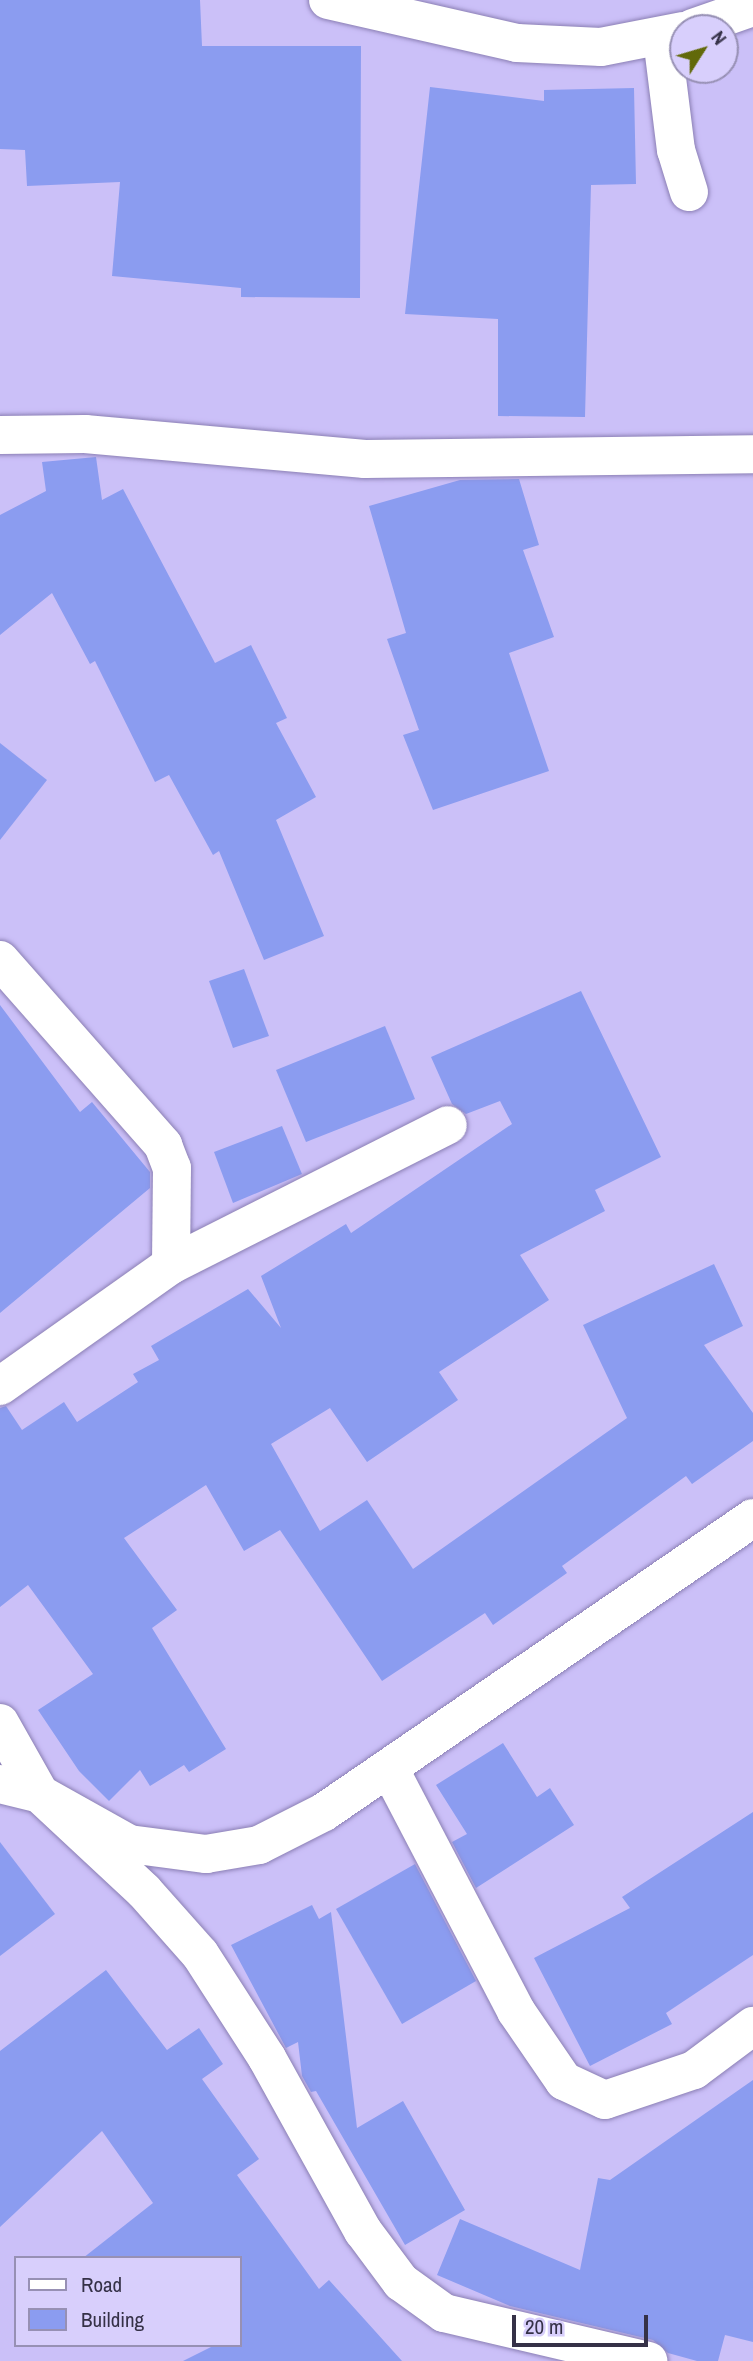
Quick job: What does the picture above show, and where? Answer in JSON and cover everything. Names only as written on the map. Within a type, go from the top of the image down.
[{"type":"street","points":[[328,0],[517,43],[601,47],[669,35]]},
{"type":"street","points":[[733,14],[753,7]]},
{"type":"street","points":[[678,84],[676,150],[689,192]]},
{"type":"street","points":[[0,435],[85,434],[365,459],[753,454]]},
{"type":"street","points":[[0,960],[163,1145],[172,1168],[172,1265]]},
{"type":"street","points":[[0,1386],[172,1265],[448,1125]]},
{"type":"street","points":[[0,1784],[40,1794],[128,1844],[206,1854],[259,1844],[324,1812],[746,1532]]},
{"type":"street","points":[[0,1723],[40,1794],[144,1891],[200,1954],[267,2058],[363,2231],[401,2282],[444,2313],[648,2361]]},
{"type":"street","points":[[389,1768],[516,2011],[564,2081],[605,2099],[694,2070],[753,2026]]},
{"type":"building","points":[[0,0],[200,0],[202,46],[361,46],[360,298],[241,297],[241,288],[112,276],[120,182],[27,186],[25,150],[0,149]]},
{"type":"building","points":[[430,87],[544,101],[544,90],[634,88],[636,184],[591,185],[585,417],[498,416],[498,319],[405,314]]},
{"type":"building","points":[[96,457],[102,500],[123,489],[215,663],[251,645],[287,718],[276,723],[316,797],[276,820],[324,936],[264,960],[219,851],[213,855],[169,775],[155,782],[95,661],[90,664],[52,593],[0,635],[0,515],[46,491],[42,462]]},
{"type":"building","points":[[519,479],[539,545],[523,550],[554,637],[509,653],[549,771],[433,810],[403,735],[419,730],[387,639],[406,633],[369,506],[460,480]]},
{"type":"building","points":[[0,743],[47,780],[0,840]]},
{"type":"building","points":[[244,969],[269,1036],[233,1048],[209,981]]},
{"type":"building","points":[[581,991],[661,1157],[595,1190],[605,1211],[520,1255],[549,1300],[439,1372],[458,1400],[367,1462],[330,1408],[271,1444],[320,1531],[367,1500],[413,1569],[627,1418],[583,1325],[714,1264],[743,1326],[704,1345],[753,1413],[753,1441],[692,1484],[686,1476],[562,1566],[567,1573],[493,1625],[485,1613],[382,1681],[280,1530],[244,1551],[206,1485],[124,1538],[177,1610],[152,1628],[226,1749],[189,1772],[184,1765],[150,1786],[140,1770],[109,1801],[79,1771],[38,1710],[93,1674],[28,1585],[0,1607],[0,1408],[6,1406],[22,1430],[64,1402],[77,1422],[138,1382],[133,1374],[159,1360],[151,1346],[248,1289],[281,1328],[261,1276],[346,1224],[351,1233],[512,1124],[500,1101],[466,1114],[452,1104],[431,1057]]},
{"type":"building","points":[[0,1005],[80,1112],[92,1102],[150,1172],[150,1188],[0,1313]]},
{"type":"building","points":[[385,1026],[415,1099],[306,1142],[276,1070]]},
{"type":"building","points":[[282,1126],[302,1174],[233,1203],[214,1152]]},
{"type":"building","points":[[503,1743],[537,1797],[550,1788],[574,1825],[476,1888],[452,1842],[467,1834],[436,1785]]},
{"type":"building","points":[[753,1812],[753,1955],[666,2013],[672,2024],[590,2066],[534,1958],[630,1908],[622,1897]]},
{"type":"building","points":[[0,1842],[55,1914],[0,1956]]},
{"type":"building","points":[[415,1864],[476,1981],[402,2024],[336,1909]]},
{"type":"building","points":[[312,1905],[319,1919],[331,1912],[357,2128],[403,2101],[465,2210],[405,2245],[316,2091],[311,2092],[302,2076],[298,2042],[286,2048],[231,1945]]},
{"type":"building","points":[[106,1970],[167,2050],[199,2028],[223,2064],[202,2079],[259,2159],[237,2175],[319,2289],[329,2280],[402,2361],[183,2361],[211,2347],[242,2347],[242,2256],[86,2256],[153,2203],[102,2131],[0,2227],[0,2051]]},
{"type":"building","points":[[753,2080],[753,2342],[725,2335],[718,2361],[697,2361],[668,2353],[653,2340],[510,2306],[437,2275],[460,2219],[580,2270],[598,2178],[610,2180]]}]
